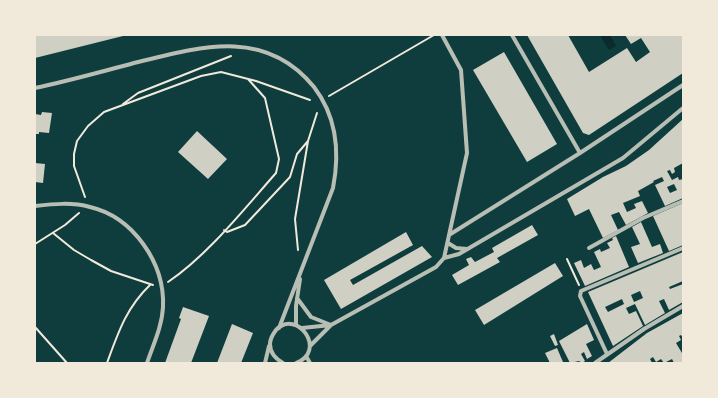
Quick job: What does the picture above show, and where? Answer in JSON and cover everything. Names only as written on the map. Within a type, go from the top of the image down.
[{"type":"street","points":[[296,363],[306,356],[310,346],[331,325],[436,267],[444,258],[467,153],[461,70],[442,35]]},
{"type":"street","points":[[512,35],[580,154]]},
{"type":"street","points":[[35,88],[174,53],[214,46],[255,48],[270,53],[283,60],[306,78],[322,100],[332,121],[337,146],[337,158],[333,188],[279,328]]},
{"type":"street","points":[[449,235],[580,154],[683,85]]},
{"type":"street","points":[[444,258],[459,254],[623,158],[683,108]]},
{"type":"street","points":[[590,248],[644,218],[683,201]]},
{"type":"street","points":[[35,206],[64,204],[97,209],[126,225],[142,241],[156,270],[162,293],[161,320],[147,363]]},
{"type":"street","points":[[448,243],[456,248],[467,249]]},
{"type":"street","points":[[607,354],[580,296],[581,291],[683,248]]},
{"type":"street","points":[[296,325],[297,298],[302,271]]},
{"type":"street","points":[[297,298],[311,317],[331,325]]},
{"type":"street","points":[[594,363],[683,306]]},
{"type":"street","points":[[265,363],[272,334],[279,328],[287,325],[296,325],[301,328],[309,338],[310,346]]},
{"type":"street","points":[[301,328],[309,329],[331,325]]},
{"type":"street","points":[[270,343],[272,352],[277,360],[283,363]]},
{"type":"street","points":[[306,356],[310,363]]},
{"type":"path","points":[[338,91],[432,36]]},
{"type":"path","points":[[120,106],[138,93],[231,56]]},
{"type":"path","points":[[85,197],[74,166],[74,154],[77,141],[88,126],[104,112],[201,76],[221,72],[248,79],[310,100]]},
{"type":"path","points":[[168,282],[186,270],[276,173],[278,167],[278,152],[265,98],[248,79]]},
{"type":"path","points":[[298,250],[295,219],[308,141],[317,113]]},
{"type":"path","points":[[224,230],[227,232],[245,224],[275,193],[290,177],[298,154],[308,141]]},
{"type":"path","points":[[35,244],[53,233],[80,212]]},
{"type":"path","points":[[53,233],[74,250],[112,271],[153,285]]},
{"type":"path","points":[[566,259],[581,291]]},
{"type":"path","points":[[107,363],[119,330],[136,298],[150,285]]},
{"type":"path","points":[[35,327],[67,363]]},
{"type":"water","points":[[603,35],[610,35],[616,46],[609,50],[601,37]]},
{"type":"building","points":[[35,35],[123,35],[123,36],[35,58]]},
{"type":"building","points":[[527,35],[568,35],[589,72],[627,48],[636,62],[650,52],[641,38],[631,44],[625,35],[683,35],[683,73],[589,135],[583,133]]},
{"type":"building","points":[[504,52],[557,144],[527,162],[473,70]]},
{"type":"building","points":[[42,112],[52,113],[49,133],[39,132],[39,134],[35,134],[35,114],[41,115]]},
{"type":"building","points":[[683,119],[683,163],[674,168],[675,172],[672,174],[670,170],[667,171],[672,180],[678,177],[679,180],[683,179],[683,198],[665,206],[655,185],[664,181],[662,177],[653,181],[654,182],[638,191],[640,196],[623,203],[627,212],[636,208],[634,204],[642,201],[648,213],[626,225],[619,212],[611,215],[618,230],[603,238],[589,209],[575,216],[567,199],[603,177],[626,166],[649,150]],"holes":[[[674,184],[677,190],[670,193],[667,187]]]},
{"type":"building","points":[[197,131],[227,159],[208,179],[178,152]]},
{"type":"building","points":[[35,163],[45,164],[43,183],[35,182]]},
{"type":"building","points":[[683,203],[683,245],[669,251],[653,216]]},
{"type":"building","points":[[641,222],[652,247],[660,244],[663,253],[638,263],[631,247],[640,244],[632,227]]},
{"type":"building","points":[[532,225],[538,235],[497,258],[500,262],[458,285],[452,275],[469,265],[466,259],[471,257],[475,262],[494,252],[492,248]]},
{"type":"building","points":[[406,232],[413,245],[350,280],[353,285],[422,246],[432,257],[341,309],[324,280]]},
{"type":"building","points":[[616,236],[629,267],[585,286],[574,263],[581,260],[584,268],[591,264],[594,270],[601,267],[594,252],[600,249],[601,252],[610,248],[607,243],[613,240],[612,238]]},
{"type":"building","points":[[683,252],[683,281],[669,287],[670,289],[683,284],[683,302],[669,310],[664,299],[659,301],[665,313],[645,325],[635,304],[626,308],[629,314],[636,311],[643,326],[613,346],[588,292]],"holes":[[[640,291],[643,298],[634,302],[631,295]],[[622,299],[624,304],[608,312],[605,307]]]},
{"type":"building","points":[[555,263],[563,276],[484,325],[475,310]]},
{"type":"building","points":[[183,307],[209,316],[191,363],[165,363],[181,319],[179,318]]},
{"type":"building","points":[[683,313],[683,338],[681,335],[679,336],[681,340],[676,343],[682,353],[683,352],[683,363],[674,363],[672,359],[664,363],[661,359],[656,362],[653,357],[650,359],[652,363],[608,363],[647,333]]},
{"type":"building","points":[[232,324],[253,333],[241,363],[217,363]]},
{"type":"building","points":[[587,324],[594,340],[586,344],[592,356],[587,359],[584,352],[581,354],[585,361],[582,363],[579,361],[570,363],[559,341]]},
{"type":"building","points":[[554,334],[558,345],[555,346],[550,336]]},
{"type":"building","points":[[557,348],[563,362],[550,363],[545,353]]}]
